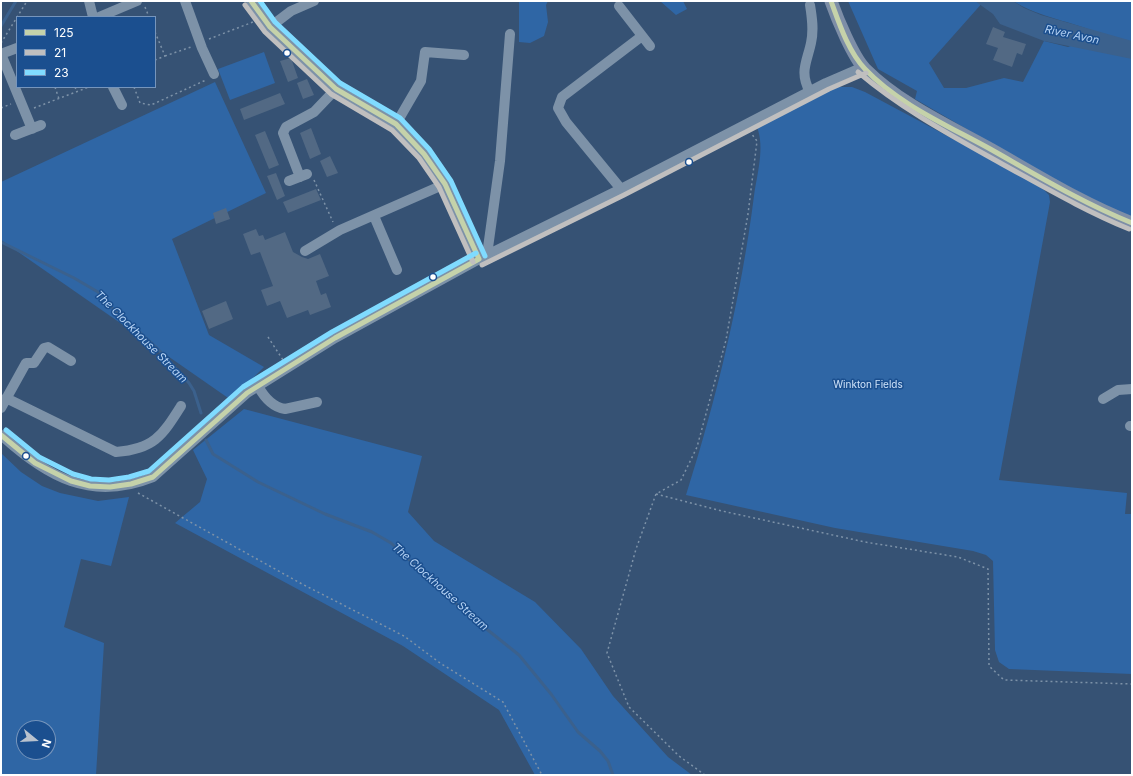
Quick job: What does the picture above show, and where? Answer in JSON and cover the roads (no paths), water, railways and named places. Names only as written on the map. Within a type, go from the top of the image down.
[{"type":"main road","points":[[831,1],[840,26],[863,67],[884,86],[931,116],[1108,214],[1132,223]]},
{"type":"street","points":[[89,1],[93,16]]},
{"type":"street","points":[[185,1],[201,45],[214,74]]},
{"type":"street","points":[[251,1],[270,27],[336,89],[396,124],[424,154],[445,184],[483,257]]},
{"type":"street","points":[[270,27],[291,11],[314,1]]},
{"type":"street","points":[[102,16],[141,4]]},
{"type":"street","points":[[810,4],[812,21],[811,42],[805,62],[804,82],[810,92]]},
{"type":"street","points":[[619,6],[650,46]]},
{"type":"street","points":[[483,257],[500,161],[510,34]]},
{"type":"street","points":[[622,189],[566,122],[558,108],[562,97],[642,36]]},
{"type":"street","points":[[16,48],[1,54],[32,129]]},
{"type":"street","points":[[396,124],[421,81],[425,52],[464,55]]},
{"type":"street","points":[[1,435],[24,456],[56,476],[77,484],[102,488],[137,484],[153,477],[247,393],[335,338],[483,257],[622,189],[810,92],[863,67]]},
{"type":"street","points":[[289,181],[303,175],[283,133],[286,127],[314,112],[336,89]]},
{"type":"street","points":[[114,90],[122,105]]},
{"type":"street","points":[[16,135],[41,125]]},
{"type":"street","points":[[305,251],[338,230],[374,216],[445,184]]},
{"type":"street","points":[[374,216],[397,270]]},
{"type":"street","points":[[1,408],[26,363],[34,363],[44,348],[48,348],[71,361]]},
{"type":"street","points":[[258,386],[264,397],[281,408],[286,409],[318,402]]},
{"type":"street","points":[[1104,398],[1118,390],[1132,389]]},
{"type":"street","points":[[6,398],[116,452],[131,451],[152,443],[164,433],[181,406]]},
{"type":"water","name":"River Avon","points":[[975,1],[1013,1],[1024,8],[1041,15],[1132,41],[1132,59],[1044,41],[1000,24],[993,14]]},
{"type":"waterway","name":"The Clockhouse Stream","points":[[1,26],[16,1]]},
{"type":"waterway","name":"The Clockhouse Stream","points":[[1,242],[74,278],[98,292],[110,306],[156,347],[189,383],[194,391],[201,413]]},
{"type":"waterway","name":"The Clockhouse Stream","points":[[206,440],[213,454],[258,482],[325,514],[372,532],[391,543],[464,611],[519,655],[551,694],[578,732],[600,751],[608,761],[613,775]]},
{"type":"park label","name":"Winkton Fields","points":[[868,385]]}]
